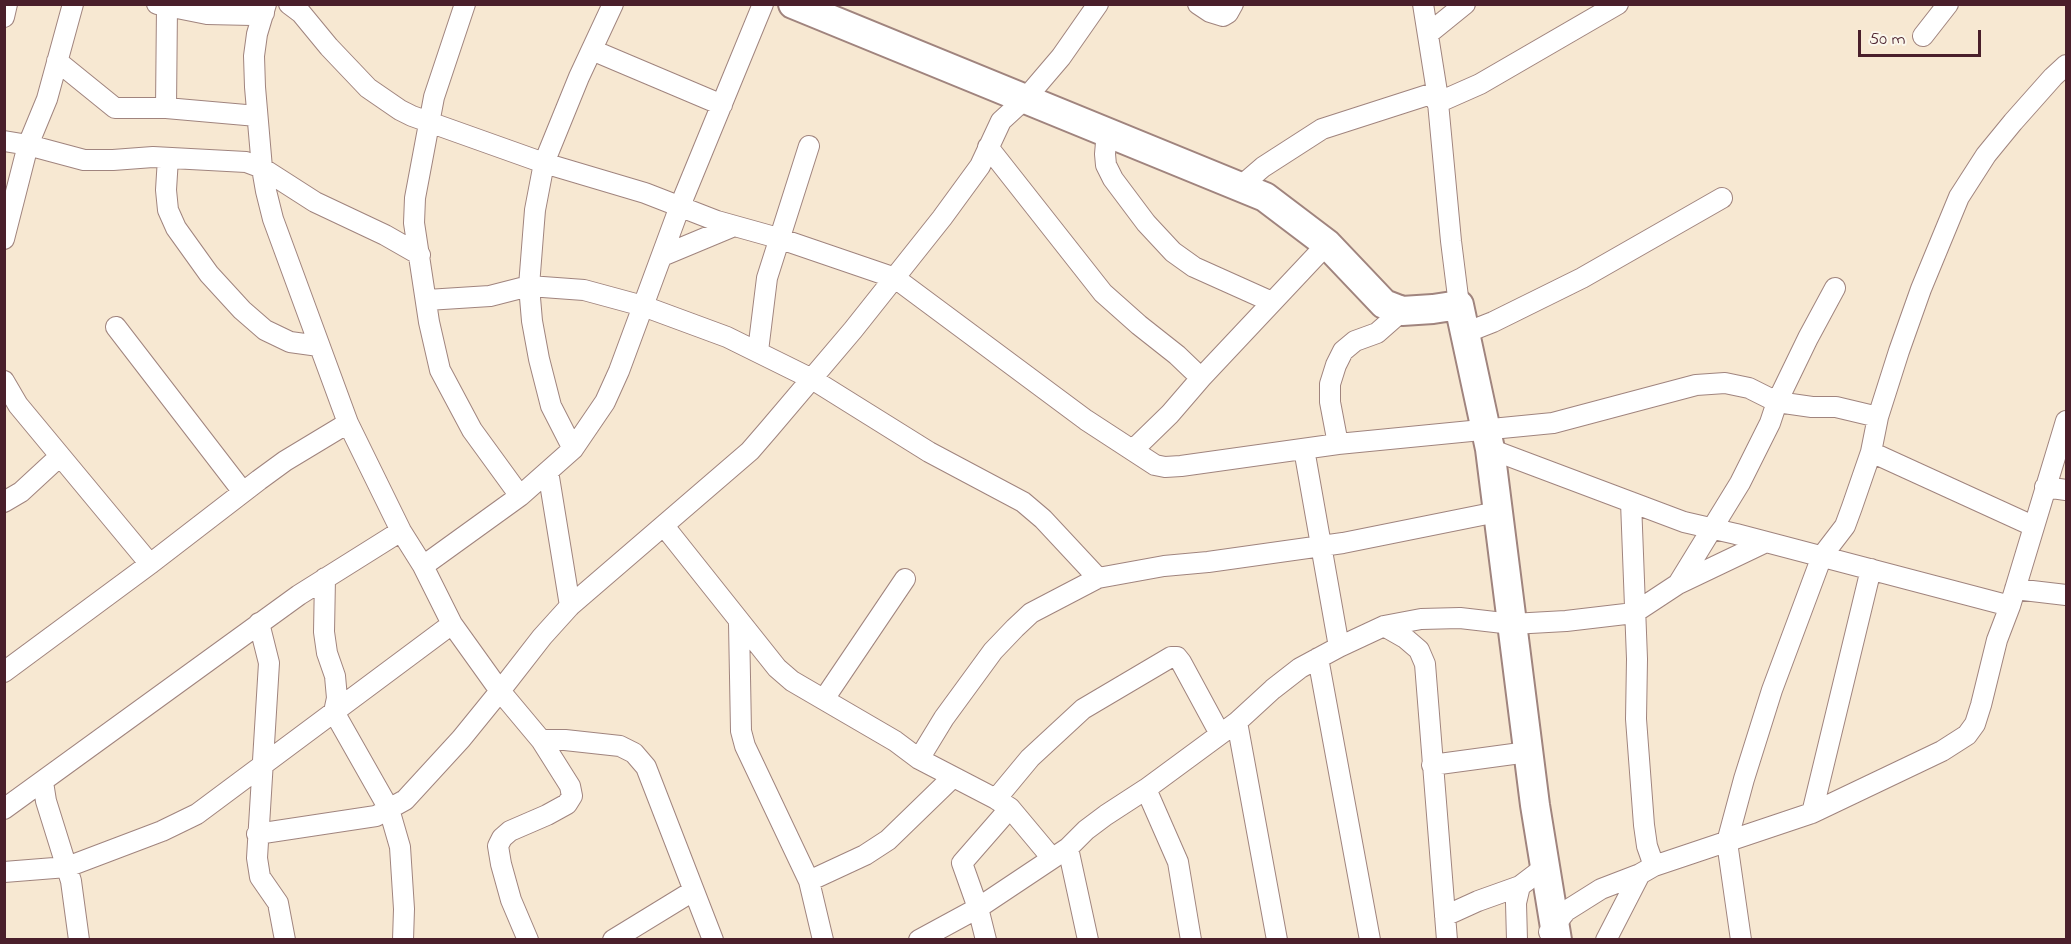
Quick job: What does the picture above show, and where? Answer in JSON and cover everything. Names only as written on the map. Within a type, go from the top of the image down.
[{"type":"street","points":[[4,17],[8,4]]},
{"type":"street","points":[[4,239],[28,145],[47,99],[73,4]]},
{"type":"street","points":[[289,4],[301,13],[368,88],[400,110],[430,123],[519,152],[544,163],[645,192],[734,226],[778,238],[895,278],[1086,420],[1145,460],[1165,467],[1338,444],[1487,440],[1696,385],[1725,384],[1749,388],[1777,402],[1836,407],[1878,417]]},
{"type":"street","points":[[465,4],[441,76],[430,123],[415,198],[414,224],[433,347],[440,370],[472,430],[520,496]]},
{"type":"street","points":[[573,449],[551,406],[532,321],[529,286],[535,210],[544,163],[613,4]]},
{"type":"street","points":[[423,566],[520,496],[573,449],[605,402],[644,306],[680,206],[764,4]]},
{"type":"street","points":[[793,4],[1253,191],[1327,244],[1384,304],[1402,310],[1433,309],[1459,304]]},
{"type":"street","points":[[257,834],[376,816],[405,800],[461,739],[542,636],[570,606],[750,451],[812,380],[969,183],[1001,121],[1026,98],[1061,57],[1098,4]]},
{"type":"street","points":[[1198,4],[1210,12],[1223,16],[1228,13],[1233,4]]},
{"type":"street","points":[[1423,4],[1437,98],[1450,242],[1459,304],[1487,440],[1545,867],[1552,934]]},
{"type":"street","points":[[1428,34],[1465,4]]},
{"type":"street","points":[[1253,191],[1263,167],[1322,129],[1480,84],[1618,4]]},
{"type":"street","points":[[1923,36],[1948,4]]},
{"type":"street","points":[[166,108],[162,5],[207,14],[252,15],[265,9]]},
{"type":"street","points":[[265,9],[257,34],[254,57],[262,168],[273,219],[348,423],[401,531],[423,566],[452,624],[501,691],[541,740],[570,786],[572,796],[567,804],[510,831],[502,838],[498,846],[511,900],[528,939]]},
{"type":"street","points":[[592,50],[722,105]]},
{"type":"street","points":[[57,61],[115,108],[166,108],[257,116]]},
{"type":"street","points":[[1742,939],[1727,842],[1744,779],[1772,690],[1822,556],[1845,526],[1871,452],[1878,417],[1921,289],[1959,197],[1986,155],[2053,77],[2067,65]]},
{"type":"street","points":[[1107,131],[1106,165],[1113,179],[1146,223],[1173,252],[1194,267],[1272,302]]},
{"type":"street","points":[[4,141],[84,160],[168,158],[246,162],[262,168],[315,202],[385,235],[420,255]]},
{"type":"street","points":[[758,351],[767,278],[809,146]]},
{"type":"street","points":[[988,147],[1103,293],[1201,378]]},
{"type":"street","points":[[168,158],[166,189],[168,210],[176,228],[209,274],[242,310],[265,330],[290,342],[319,346]]},
{"type":"street","points":[[1465,333],[1493,322],[1582,278],[1722,198]]},
{"type":"street","points":[[662,256],[734,226]]},
{"type":"street","points":[[1133,450],[1170,414],[1327,244]]},
{"type":"street","points":[[427,300],[490,296],[529,286],[584,290],[644,306],[718,333],[812,380],[929,452],[1023,502],[1043,519],[1098,578]]},
{"type":"street","points":[[1678,584],[1740,483],[1808,338],[1835,288]]},
{"type":"street","points":[[1338,444],[1330,402],[1330,384],[1336,365],[1343,351],[1355,341],[1377,333],[1402,310]]},
{"type":"street","points":[[116,327],[243,492]]},
{"type":"street","points":[[4,381],[18,405],[150,564]]},
{"type":"street","points":[[1552,934],[1566,911],[1601,889],[1647,870],[1812,813],[1942,752],[1967,735],[1975,724],[1996,640],[2012,597],[2067,421]]},
{"type":"street","points":[[4,672],[285,461],[348,423]]},
{"type":"street","points":[[1487,440],[1631,502],[1684,522],[1871,569],[2012,597],[2067,595]]},
{"type":"street","points":[[1304,449],[1339,647]]},
{"type":"street","points":[[1871,452],[2033,526]]},
{"type":"street","points":[[4,502],[21,492],[60,456]]},
{"type":"street","points":[[548,471],[570,606]]},
{"type":"street","points":[[2045,487],[2067,490]]},
{"type":"street","points":[[1606,939],[1647,870],[1636,719],[1631,502]]},
{"type":"street","points":[[919,759],[944,718],[993,651],[1015,627],[1031,613],[1098,578],[1141,569],[1257,556],[1343,543],[1497,512]]},
{"type":"street","points":[[664,526],[739,623],[777,668],[792,681],[895,741],[919,759],[1003,804],[1060,853],[1088,939]]},
{"type":"street","points":[[4,809],[298,594],[401,531]]},
{"type":"street","points":[[919,939],[978,908],[1060,853],[1106,815],[1146,789],[1237,722],[1300,668],[1339,647],[1384,626],[1421,619],[1450,618],[1512,624],[1634,614],[1678,584],[1766,542]]},
{"type":"street","points":[[1812,813],[1871,569]]},
{"type":"street","points":[[325,578],[324,632],[327,652],[335,676],[337,698],[334,712],[389,809],[399,847],[404,909],[403,939]]},
{"type":"street","points":[[824,699],[905,579]]},
{"type":"street","points":[[259,623],[269,663],[257,858],[260,877],[278,903],[285,939]]},
{"type":"street","points":[[739,623],[741,731],[745,746],[809,881],[823,939]]},
{"type":"street","points":[[4,872],[67,867],[197,814],[452,624]]},
{"type":"street","points":[[1384,626],[1405,638],[1419,650],[1425,664],[1447,939]]},
{"type":"street","points":[[986,939],[962,863],[1003,804],[1029,758],[1083,709],[1171,657],[1177,657],[1220,734]]},
{"type":"street","points":[[1318,658],[1370,939]]},
{"type":"street","points":[[1237,722],[1276,939]]},
{"type":"street","points":[[541,740],[565,740],[620,746],[634,753],[645,767],[713,939]]},
{"type":"street","points":[[1432,765],[1528,752]]},
{"type":"street","points":[[809,881],[865,855],[888,840],[953,777]]},
{"type":"street","points":[[43,782],[46,801],[67,867],[79,939]]},
{"type":"street","points":[[1146,789],[1178,862],[1191,939]]},
{"type":"street","points":[[1445,916],[1520,886],[1545,867]]},
{"type":"street","points":[[1517,939],[1516,903],[1520,886]]},
{"type":"street","points":[[613,939],[693,891]]}]
